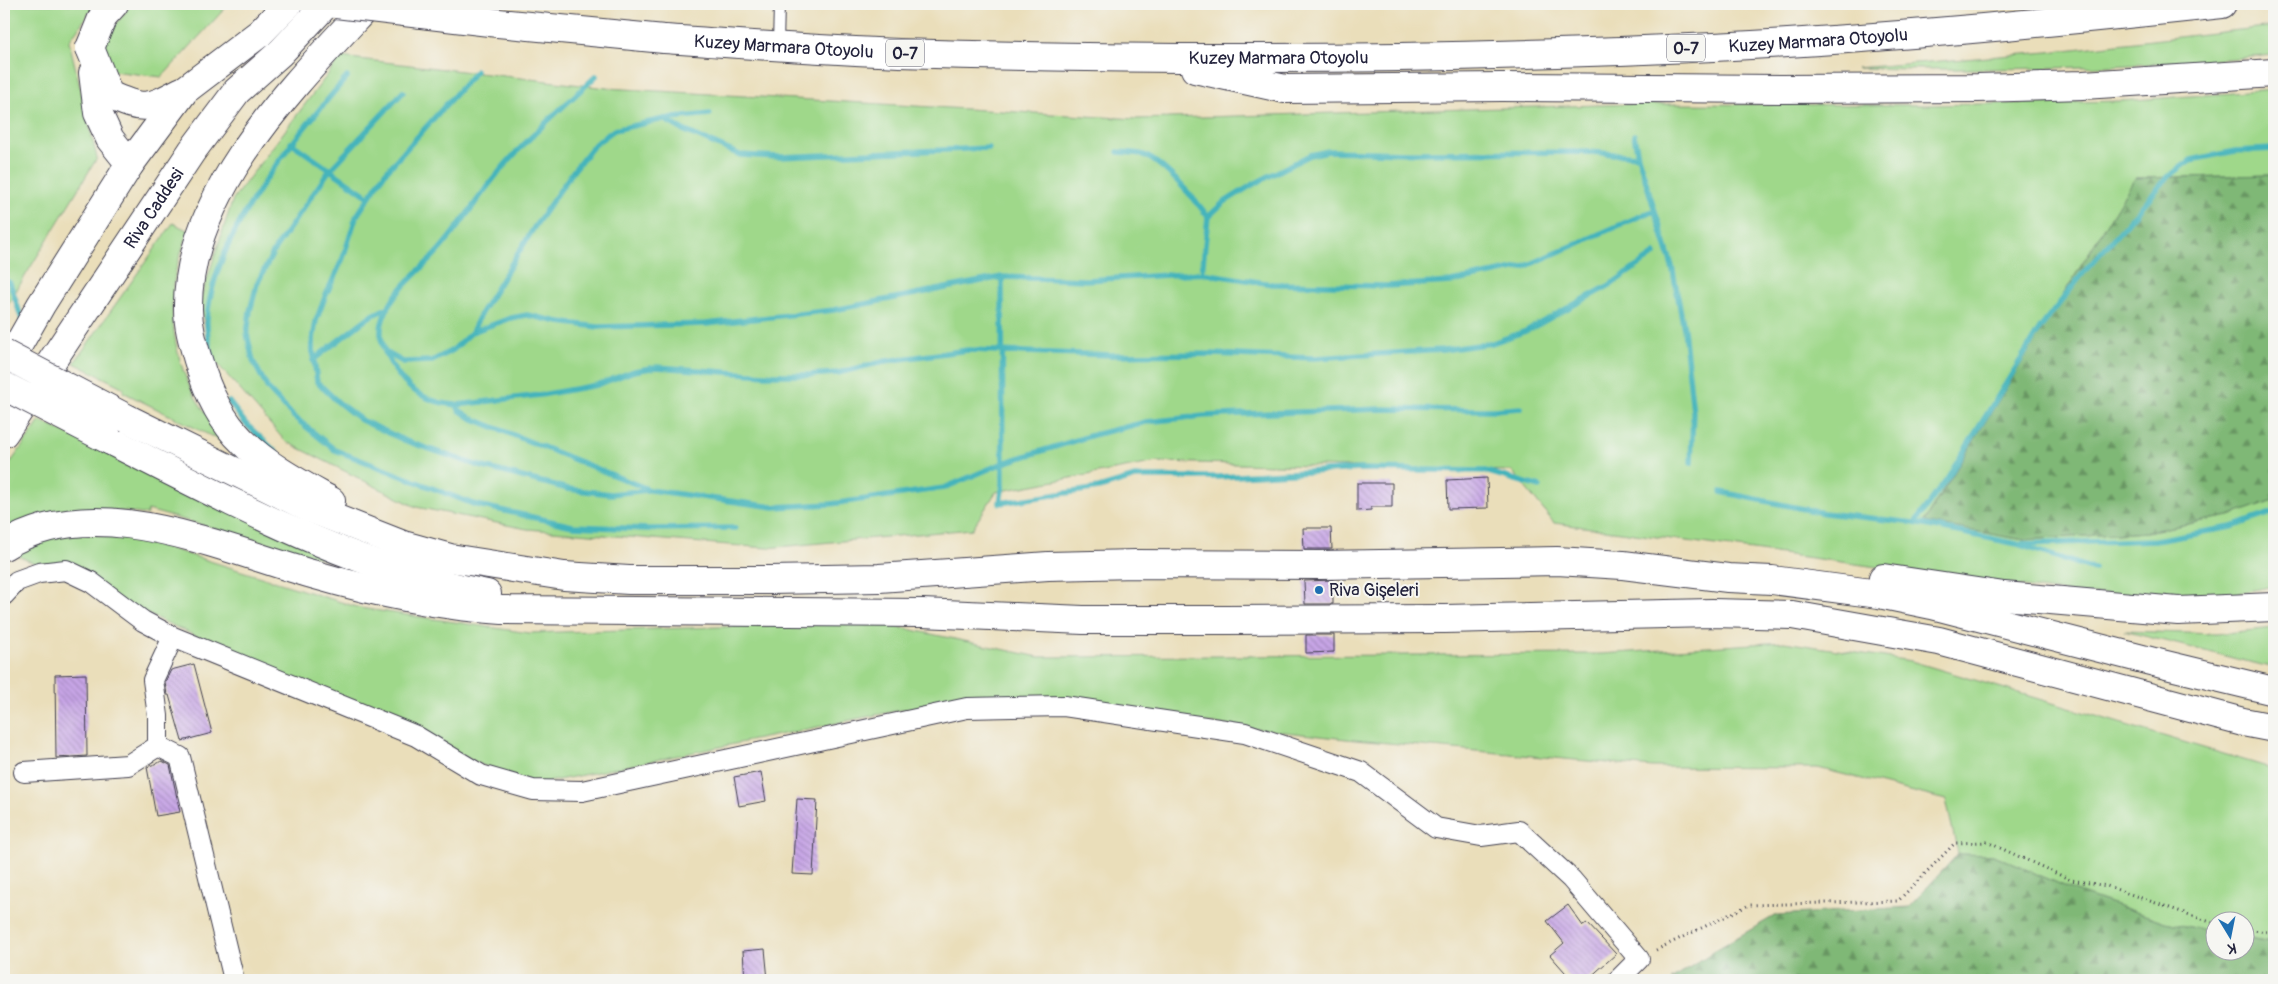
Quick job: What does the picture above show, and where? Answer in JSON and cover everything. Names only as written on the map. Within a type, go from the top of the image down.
[{"type":"main road","points":[[114,4],[103,16],[90,48],[98,113],[110,139],[130,164]]},
{"type":"main road","points":[[90,48],[109,95],[131,104],[153,106],[185,90],[260,33],[288,4]]},
{"type":"main road","name":"Riva Caddesi","points":[[4,433],[192,151],[237,91],[280,53],[326,4]]},
{"type":"main road","name":"Kuzey Marmara Otoyolu","points":[[336,4],[498,23],[664,39],[895,53],[1147,58],[1401,57],[1718,47],[1974,29],[2222,4]]},
{"type":"main road","points":[[369,4],[274,108],[237,163],[212,209],[196,246],[188,291],[190,332],[206,384],[213,400],[228,424],[244,443],[279,470],[342,507],[395,529],[525,570]]},
{"type":"main road","points":[[1147,58],[1285,89],[1502,87],[1978,88],[2083,85],[2274,73]]},
{"type":"main road","points":[[4,370],[41,305],[130,164],[185,90]]},
{"type":"main road","points":[[4,354],[128,419],[292,500],[356,528],[403,545],[450,558],[564,576],[629,580],[760,580],[879,578],[1068,566],[1320,565],[1557,561],[1623,565],[1728,578],[1772,580],[1879,594],[1932,605],[2274,691]]},
{"type":"main road","points":[[4,386],[305,536],[381,566],[428,580],[496,596],[587,608],[693,609],[745,613]]},
{"type":"main road","points":[[4,546],[29,533],[49,527],[93,521],[118,523],[199,540],[366,589],[464,607],[540,611],[922,613],[1083,620],[1300,621],[1712,613],[1792,615],[1939,642],[2242,722],[2274,728]]},
{"type":"main road","points":[[1728,578],[1800,570],[1880,577],[2004,596],[2178,612],[2274,607]]},
{"type":"street","points":[[4,595],[17,581],[39,572],[66,570],[91,582],[143,621],[173,636],[416,736],[481,775],[533,790],[582,791],[967,708],[1064,706],[1245,733],[1361,772],[1436,828],[1481,836],[1519,831],[1571,879],[1639,958],[1618,980]]},
{"type":"street","points":[[158,746],[158,716],[153,680],[173,636]]},
{"type":"street","points":[[24,772],[128,765],[158,746]]},
{"type":"street","points":[[158,746],[180,757],[234,980]]},
{"type":"lane","points":[[778,46],[779,4]]},
{"type":"path","points":[[1639,958],[1749,905],[1898,901],[1955,843],[1986,842],[2071,880],[2107,886],[2206,921]]},
{"type":"path","points":[[2256,930],[2274,933]]},
{"type":"green space","points":[[4,4],[96,4],[69,41],[97,158],[4,311]]},
{"type":"green space","points":[[131,4],[229,4],[162,77],[112,71],[103,42]]},
{"type":"green space","points":[[2274,26],[2274,55],[2118,66],[1961,69],[1856,68],[2048,52]]},
{"type":"green space","points":[[341,57],[607,88],[1137,119],[1636,104],[1929,105],[2121,101],[2274,90],[2274,175],[2135,178],[1924,521],[2024,540],[2146,532],[2229,516],[2274,500],[2274,586],[2233,594],[2076,594],[1554,523],[1512,471],[1157,462],[996,492],[972,529],[767,548],[527,529],[416,507],[285,441],[214,360],[199,304],[233,199]]},
{"type":"green space","points":[[2274,175],[2274,500],[2229,516],[2146,532],[2024,540],[1924,522],[2135,178]]},
{"type":"green space","points":[[173,223],[189,231],[176,269],[172,298],[174,334],[183,370],[198,402],[208,415],[249,455],[123,392],[124,388],[74,363]]},
{"type":"green space","points":[[40,421],[360,569],[148,510],[147,515],[110,510],[74,510],[38,516],[4,529],[4,472]]},
{"type":"green space","points":[[55,532],[136,538],[360,608],[529,633],[875,622],[1039,657],[1601,654],[1784,642],[1911,661],[2274,769],[2274,944],[2256,940],[2256,912],[2206,912],[2206,930],[2165,922],[2078,892],[1993,855],[1958,854],[1946,800],[1818,768],[1653,767],[1355,740],[969,696],[529,786],[5,550]]},
{"type":"green space","points":[[2274,628],[2274,668],[2124,631],[2216,634]]},
{"type":"green space","points":[[1958,854],[1993,855],[2078,892],[2165,922],[2206,930],[2206,962],[2256,962],[2256,940],[2274,944],[2274,980],[1671,980],[1717,949],[1776,915],[1909,907]]},
{"type":"building","points":[[1487,478],[1488,508],[1448,509],[1447,480]]},
{"type":"building","points":[[1357,483],[1392,483],[1392,507],[1371,507],[1371,510],[1357,511]]},
{"type":"building","points":[[1303,528],[1331,528],[1332,549],[1304,549]]},
{"type":"building","points":[[1333,580],[1333,604],[1305,604],[1304,581]]},
{"type":"building","points":[[1306,635],[1334,635],[1334,652],[1306,653]]},
{"type":"building","points":[[194,664],[212,733],[182,741],[169,695],[167,695],[165,682],[171,670]]},
{"type":"building","points":[[86,674],[87,756],[56,758],[55,675]]},
{"type":"building","points":[[162,761],[170,765],[180,812],[156,816],[147,767]]},
{"type":"building","points":[[761,772],[766,801],[739,806],[734,777]]},
{"type":"building","points":[[797,799],[817,800],[813,875],[792,874]]},
{"type":"building","points":[[1568,905],[1583,926],[1587,923],[1616,954],[1587,980],[1572,980],[1550,955],[1564,943],[1547,921]]},
{"type":"building","points":[[765,949],[768,980],[745,980],[743,951]]},
{"type":"waterway","points":[[476,71],[385,173],[356,217],[343,258],[316,321],[312,345],[317,382],[339,403],[361,420],[406,441],[476,465],[568,489],[611,494],[648,490]]},
{"type":"waterway","points":[[596,76],[546,122],[510,159],[447,240],[391,302],[382,323],[381,337],[388,358],[395,370],[404,382],[417,393],[440,403],[457,405],[541,395],[597,385],[634,371],[657,367],[765,375],[808,375],[838,373],[886,361],[968,350],[1111,355],[1211,354],[1314,358],[1443,350],[1492,343],[1526,331],[1610,285],[1655,254]]},
{"type":"waterway","points":[[214,368],[208,337],[207,319],[213,287],[224,254],[240,221],[259,189],[303,129],[347,77]]},
{"type":"waterway","points":[[403,92],[329,171],[275,249],[257,284],[250,311],[247,334],[253,361],[268,389],[293,416],[335,450],[473,504],[573,526],[648,529],[735,528]]},
{"type":"waterway","points":[[472,332],[481,313],[535,226],[574,170],[595,144],[614,130],[664,119],[710,114]]},
{"type":"waterway","points":[[664,119],[683,130],[740,155],[780,157],[989,148]]},
{"type":"waterway","points":[[1634,135],[1638,156],[1672,266],[1684,329],[1693,412],[1691,463]]},
{"type":"waterway","points":[[291,143],[369,197]]},
{"type":"waterway","points":[[1915,523],[1948,477],[2041,327],[2084,272],[2168,177],[2191,160],[2235,151],[2274,149]]},
{"type":"waterway","points":[[1202,273],[1208,217],[1223,203],[1252,185],[1310,155],[1328,151],[1410,153],[1590,152],[1638,156]]},
{"type":"waterway","points":[[1118,152],[1139,154],[1154,161],[1180,183],[1208,217]]},
{"type":"waterway","points":[[385,352],[403,362],[432,361],[453,350],[472,332],[511,318],[527,315],[559,322],[598,327],[706,324],[834,310],[1002,277],[1086,280],[1202,273],[1272,284],[1387,286],[1451,282],[1524,267],[1654,210]]},
{"type":"waterway","points":[[1002,277],[1003,484],[1000,503],[1099,488],[1135,477],[1218,477],[1361,469],[1485,471],[1540,487]]},
{"type":"waterway","points":[[4,280],[10,283],[22,320]]},
{"type":"waterway","points":[[313,360],[369,317],[387,308]]},
{"type":"waterway","points":[[229,402],[246,424],[277,453]]},
{"type":"waterway","points":[[457,405],[459,410],[471,418],[650,490],[774,507],[831,504],[944,488],[1003,463],[1093,435],[1146,422],[1242,414],[1382,409],[1493,410],[1521,408]]},
{"type":"waterway","points":[[1721,492],[1824,513],[1915,523],[2017,544],[2094,569]]},
{"type":"waterway","points":[[2022,544],[2155,540],[2232,527],[2274,512]]},
{"type":"place","name":"Riva Gişeleri","points":[[1319,590]]}]
